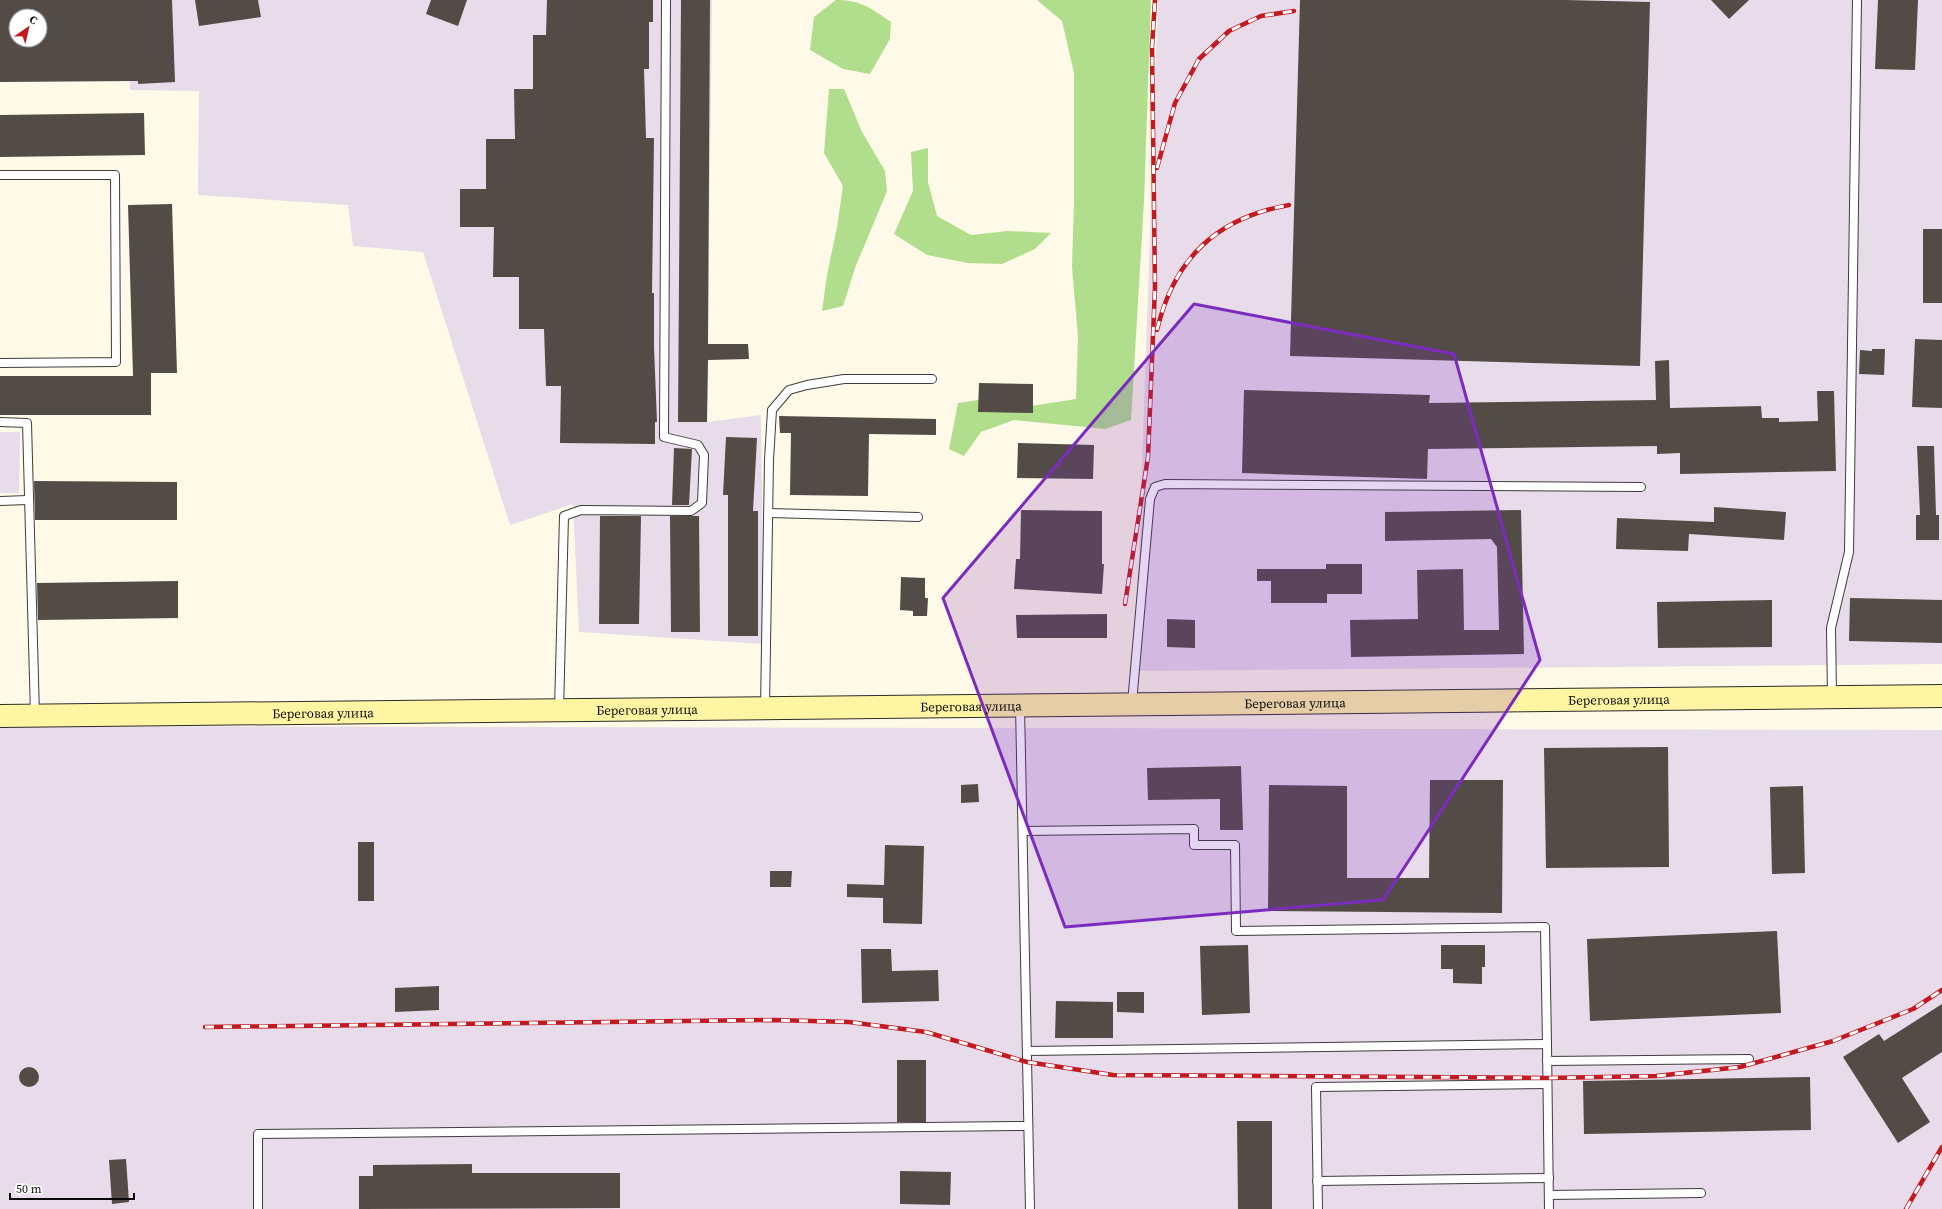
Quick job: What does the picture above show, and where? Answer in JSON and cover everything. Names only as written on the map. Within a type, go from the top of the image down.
[{"type":"street","name":"Береговая улица","points":[[0,716],[1942,696]]},
{"type":"lane","points":[[559,710],[564,516],[581,510],[691,511],[702,503],[704,455],[698,445],[682,440],[664,437],[666,0]]},
{"type":"lane","points":[[1832,698],[1831,628],[1850,552],[1857,0]]},
{"type":"lane","points":[[0,175],[115,175],[116,362],[0,363]]},
{"type":"lane","points":[[765,708],[772,410],[789,390],[844,379],[932,379]]},
{"type":"lane","points":[[0,422],[27,423],[35,716]]},
{"type":"lane","points":[[1132,704],[1150,499],[1156,487],[1165,484],[1641,487]]},
{"type":"lane","points":[[0,501],[28,500]]},
{"type":"lane","points":[[769,513],[918,517]]},
{"type":"lane","points":[[1020,706],[1030,1209]]},
{"type":"lane","points":[[1023,831],[1194,829],[1194,845],[1235,845],[1236,931],[1545,927],[1549,1209]]},
{"type":"lane","points":[[1027,1051],[1546,1044]]},
{"type":"lane","points":[[1547,1061],[1749,1058]]},
{"type":"lane","points":[[1318,1209],[1316,1087],[1547,1084]]},
{"type":"lane","points":[[258,1209],[258,1134],[1028,1126]]},
{"type":"lane","points":[[1317,1181],[1549,1178]]},
{"type":"lane","points":[[1549,1195],[1701,1193]]},
{"type":"highlighted area","points":[[1194,304],[1454,354],[1540,660],[1383,900],[1065,927],[943,598]]},
{"type":"shaded area","points":[[126,0],[712,0],[707,422],[761,415],[764,644],[579,632],[573,504],[510,525],[423,252],[353,246],[348,205],[198,195],[199,91],[130,90]]},
{"type":"shaded area","points":[[1158,0],[1942,0],[1942,664],[1135,671]]},
{"type":"shaded area","points":[[0,432],[20,432],[19,493],[0,493]]},
{"type":"shaded area","points":[[0,726],[1942,730],[1942,1209],[0,1209]]},
{"type":"green space","points":[[836,0],[859,3],[891,22],[890,39],[870,74],[843,69],[810,50],[814,17]]},
{"type":"green space","points":[[1037,0],[1151,0],[1144,201],[1131,420],[1105,429],[1014,420],[981,432],[964,456],[949,449],[958,403],[978,400],[1018,408],[1076,399],[1078,336],[1072,267],[1074,203],[1074,73],[1062,21]]},
{"type":"green space","points":[[829,89],[844,89],[862,132],[885,171],[887,191],[855,268],[843,306],[822,311],[843,186],[824,153]]},
{"type":"green space","points":[[928,148],[928,182],[937,216],[971,235],[1008,231],[1051,233],[1035,249],[1002,264],[968,263],[927,255],[894,234],[913,191],[911,152]]},
{"type":"building","points":[[0,0],[172,0],[175,82],[138,84],[138,81],[0,82]]},
{"type":"building","points":[[195,0],[258,0],[261,17],[199,26]]},
{"type":"building","points":[[431,0],[467,0],[458,26],[426,14]]},
{"type":"building","points":[[547,0],[653,0],[653,22],[649,22],[649,69],[644,69],[646,138],[654,138],[652,293],[654,293],[654,347],[657,422],[655,422],[655,444],[560,443],[561,386],[546,386],[544,329],[519,329],[519,277],[493,277],[494,227],[460,227],[460,189],[486,189],[486,139],[515,139],[514,89],[533,89],[533,35],[546,35]]},
{"type":"building","points":[[681,0],[710,0],[708,344],[748,344],[749,359],[708,360],[707,422],[678,422]]},
{"type":"building","points":[[1300,0],[1566,0],[1650,2],[1640,366],[1290,356]]},
{"type":"building","points":[[1711,0],[1749,0],[1729,19]]},
{"type":"building","points":[[1878,0],[1918,0],[1915,70],[1875,69]]},
{"type":"building","points":[[144,113],[145,155],[0,157],[0,115]]},
{"type":"building","points":[[172,204],[177,373],[151,373],[151,415],[0,415],[0,376],[133,376],[128,205]]},
{"type":"building","points":[[1923,229],[1942,229],[1942,303],[1923,303]]},
{"type":"building","points":[[1915,339],[1942,340],[1942,408],[1912,407]]},
{"type":"building","points":[[1872,349],[1885,349],[1884,375],[1859,374],[1860,350],[1872,351]]},
{"type":"building","points":[[1669,360],[1670,408],[1761,406],[1762,418],[1779,418],[1779,422],[1818,421],[1817,391],[1834,391],[1836,471],[1680,474],[1680,453],[1657,454],[1657,446],[1428,449],[1427,479],[1242,473],[1244,390],[1430,395],[1429,403],[1656,400],[1655,361]]},
{"type":"building","points":[[979,383],[1033,384],[1033,413],[978,412]]},
{"type":"building","points":[[779,416],[936,419],[936,435],[869,434],[868,496],[790,495],[791,433],[780,433]]},
{"type":"building","points":[[726,437],[757,438],[753,511],[758,511],[758,636],[728,636],[728,495],[723,495]]},
{"type":"building","points":[[1018,443],[1094,445],[1093,479],[1017,478]]},
{"type":"building","points":[[1917,446],[1934,446],[1936,515],[1939,515],[1939,540],[1916,540],[1916,515],[1920,515]]},
{"type":"building","points":[[674,448],[692,449],[689,505],[672,505]]},
{"type":"building","points":[[34,481],[177,482],[177,520],[35,520]]},
{"type":"building","points":[[1714,507],[1786,512],[1784,540],[1689,534],[1688,551],[1616,549],[1617,518],[1714,522]]},
{"type":"building","points":[[1021,510],[1102,511],[1102,564],[1104,564],[1102,594],[1014,589],[1016,559],[1020,559]]},
{"type":"building","points":[[1521,510],[1524,654],[1351,657],[1350,620],[1418,619],[1417,570],[1463,569],[1464,630],[1499,630],[1497,547],[1491,539],[1385,541],[1385,512]]},
{"type":"building","points":[[600,516],[641,516],[639,624],[599,624]]},
{"type":"building","points":[[670,516],[699,516],[700,632],[671,632]]},
{"type":"building","points":[[1326,564],[1362,564],[1362,594],[1327,594],[1327,603],[1271,603],[1271,581],[1257,581],[1257,569],[1326,569]]},
{"type":"building","points":[[901,577],[925,578],[925,598],[928,598],[927,616],[913,616],[913,611],[900,610]]},
{"type":"building","points":[[178,581],[178,618],[38,620],[37,583]]},
{"type":"building","points":[[1850,598],[1942,600],[1942,643],[1849,641]]},
{"type":"building","points":[[1772,600],[1772,647],[1658,648],[1657,602]]},
{"type":"building","points":[[1107,614],[1107,638],[1017,638],[1016,615]]},
{"type":"building","points":[[1167,619],[1195,620],[1195,648],[1167,647]]},
{"type":"building","points":[[1668,747],[1669,867],[1546,868],[1544,748]]},
{"type":"building","points":[[1241,766],[1243,830],[1220,830],[1220,799],[1148,800],[1147,768]]},
{"type":"building","points":[[1430,780],[1503,780],[1502,913],[1268,911],[1269,785],[1347,786],[1347,878],[1429,878]]},
{"type":"building","points":[[978,784],[979,802],[961,803],[961,785]]},
{"type":"building","points":[[1803,786],[1805,873],[1772,874],[1770,787]]},
{"type":"building","points":[[358,842],[374,842],[374,901],[358,901]]},
{"type":"building","points":[[885,845],[924,846],[922,924],[883,923],[883,898],[847,897],[847,884],[884,885]]},
{"type":"building","points":[[770,871],[792,871],[791,887],[770,887]]},
{"type":"building","points":[[1777,931],[1781,1013],[1590,1021],[1587,939]]},
{"type":"building","points":[[1248,945],[1250,1013],[1202,1015],[1200,946]]},
{"type":"building","points":[[1441,945],[1485,945],[1485,967],[1482,967],[1482,984],[1453,983],[1453,969],[1441,969]]},
{"type":"building","points":[[861,949],[891,949],[892,971],[938,970],[939,1001],[862,1003]]},
{"type":"building","points":[[439,986],[439,1010],[395,1012],[395,988]]},
{"type":"building","points":[[1117,992],[1144,992],[1144,1013],[1117,1012]]},
{"type":"building","points":[[1056,1001],[1113,1002],[1113,1038],[1055,1038]]},
{"type":"building","points":[[1942,1004],[1942,1052],[1902,1078],[1930,1122],[1898,1143],[1843,1057],[1879,1034],[1884,1041]]},
{"type":"building","points":[[897,1060],[926,1060],[926,1122],[897,1122]]},
{"type":"building","points":[[25,1067],[33,1067],[39,1073],[39,1081],[33,1087],[25,1087],[19,1081],[19,1073]]},
{"type":"building","points":[[1810,1077],[1811,1130],[1584,1134],[1583,1081]]},
{"type":"building","points":[[1237,1121],[1272,1121],[1272,1209],[1238,1209]]},
{"type":"building","points":[[126,1159],[129,1202],[112,1204],[109,1160]]},
{"type":"building","points":[[472,1164],[472,1173],[620,1173],[620,1208],[359,1209],[359,1176],[373,1176],[373,1165]]},
{"type":"building","points":[[900,1171],[951,1172],[950,1205],[900,1204]]},
{"type":"railway","points":[[1125,604],[1148,457],[1155,287],[1152,47],[1155,0]]},
{"type":"railway","points":[[1157,168],[1175,103],[1199,59],[1229,31],[1261,16],[1294,11]]},
{"type":"railway","points":[[1157,330],[1165,305],[1175,282],[1187,263],[1202,246],[1220,232],[1240,220],[1263,211],[1289,205]]},
{"type":"railway","points":[[205,1027],[774,1020],[849,1022],[926,1032],[1027,1062],[1113,1075],[1547,1078],[1656,1076],[1740,1067],[1833,1041],[1913,1009],[1942,990]]},
{"type":"railway","points":[[1906,1209],[1942,1147]]}]
